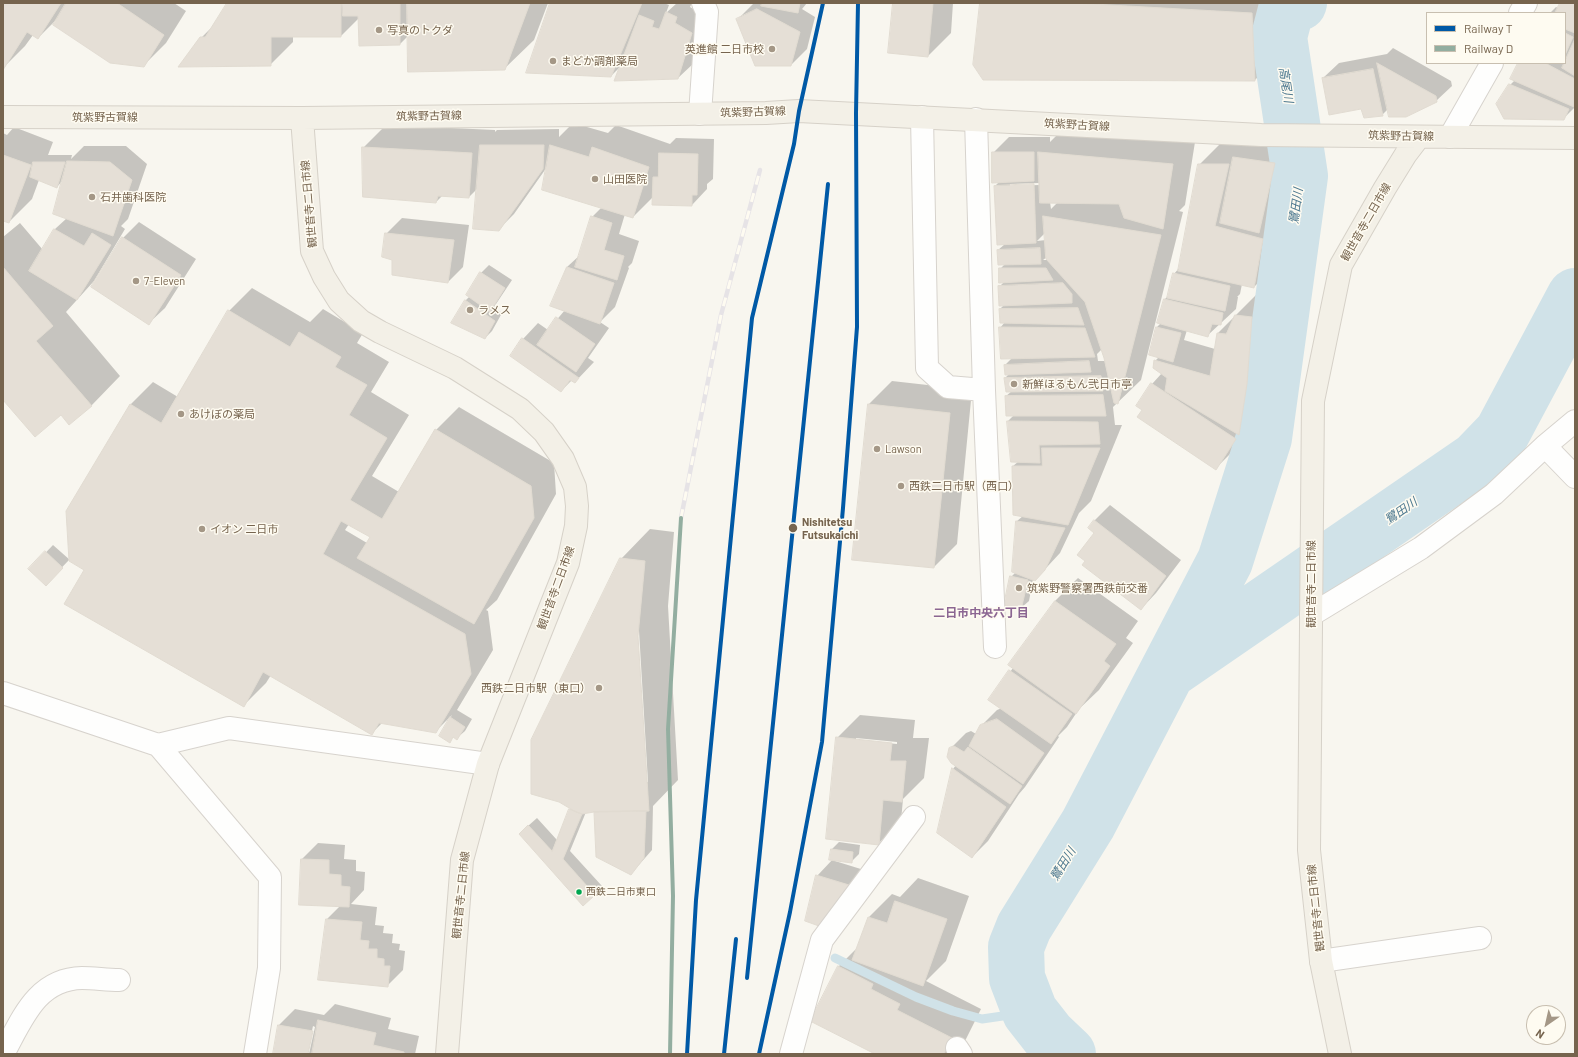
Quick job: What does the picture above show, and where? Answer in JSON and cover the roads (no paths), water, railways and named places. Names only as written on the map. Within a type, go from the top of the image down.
[{"type":"main road","name":"筑紫野古賀線","points":[[3,117],[302,118],[700,114],[799,111],[1261,135],[1575,138]]},
{"type":"main road","name":"観世音寺二日市線","points":[[302,118],[312,251],[324,277],[339,301],[361,321],[380,332],[455,368],[520,409],[544,432],[563,459],[575,487],[577,506],[576,526],[568,562],[488,764],[462,860],[447,1054]]},
{"type":"main road","name":"観世音寺二日市線","points":[[1340,1054],[1321,962],[1310,850],[1313,400],[1341,265],[1384,188],[1419,137]]},
{"type":"street","points":[[700,114],[707,12],[703,3]]},
{"type":"street","points":[[1521,12],[1526,3]]},
{"type":"street","points":[[1450,137],[1491,64]]},
{"type":"street","points":[[922,117],[927,368],[948,387],[984,390]]},
{"type":"street","points":[[976,119],[984,390],[995,647]]},
{"type":"street","points":[[1311,612],[1421,548],[1494,494],[1545,446],[1575,421]]},
{"type":"street","points":[[1545,446],[1575,477]]},
{"type":"street","points":[[3,693],[158,745],[270,877],[269,968],[255,1054]]},
{"type":"street","points":[[158,745],[229,728],[488,764]]},
{"type":"street","points":[[792,1054],[822,940],[914,817]]},
{"type":"street","points":[[1321,962],[1480,938]]},
{"type":"street","points":[[12,1050],[32,1002],[42,992],[67,980],[82,978],[119,980]]},
{"type":"waterway","name":"鷺田川","points":[[1068,1054],[1048,1035],[1030,1012],[1017,978],[1016,947],[1024,927],[1088,824],[1225,561],[1264,438],[1300,176],[1279,37],[1287,6],[1299,3]]},
{"type":"waterway","name":"鷺田川","points":[[1173,668],[1477,459],[1502,433],[1575,296]]},
{"type":"waterway","points":[[835,958],[916,997],[953,1011],[982,1019],[1030,1012]]},
{"type":"railway","points":[[681,518],[721,315],[760,170]]},
{"type":"rail line","name":"T","points":[[687,1054],[696,900],[752,318],[794,144],[799,111],[823,3]]},
{"type":"rail line","name":"T","points":[[759,1054],[790,912],[822,742],[843,508],[857,327],[856,113],[858,3]]},
{"type":"rail line","name":"T","points":[[747,978],[828,184]]},
{"type":"rail line","name":"D","points":[[670,1054],[673,896],[668,729],[681,518]]},
{"type":"rail line","name":"T","points":[[724,1054],[736,939]]},
{"type":"place","name":"写真のトクダ","points":[[379,30]]},
{"type":"place","name":"英進館 二日市校","points":[[772,49]]},
{"type":"place","name":"まどか調剤薬局","points":[[553,61]]},
{"type":"place","name":"山田医院","points":[[595,179]]},
{"type":"place","name":"石井歯科医院","points":[[92,197]]},
{"type":"place","name":"7-Eleven","points":[[136,281]]},
{"type":"place","name":"ラメス","points":[[470,310]]},
{"type":"place","name":"新鮮ほるもん弐日市亭","points":[[1014,384]]},
{"type":"place","name":"あけぼの薬局","points":[[181,414]]},
{"type":"place","name":"Lawson","points":[[877,449]]},
{"type":"place","name":"西鉄二日市駅（西口）","points":[[901,486]]},
{"type":"place","name":"Nishitetsu Futsukaichi","points":[[793,528]]},
{"type":"place","name":"イオン 二日市","points":[[202,529]]},
{"type":"place","name":"筑紫野警察署西鉄前交番","points":[[1019,588]]},
{"type":"place","name":"西鉄二日市駅（東口）","points":[[599,688]]},
{"type":"place","name":"西鉄二日市東口","points":[[579,892]]},
{"type":"district","name":"二日市中央六丁目","points":[[981,613]]},
{"type":"water label","name":"高尾川","points":[[1286,85]]}]
